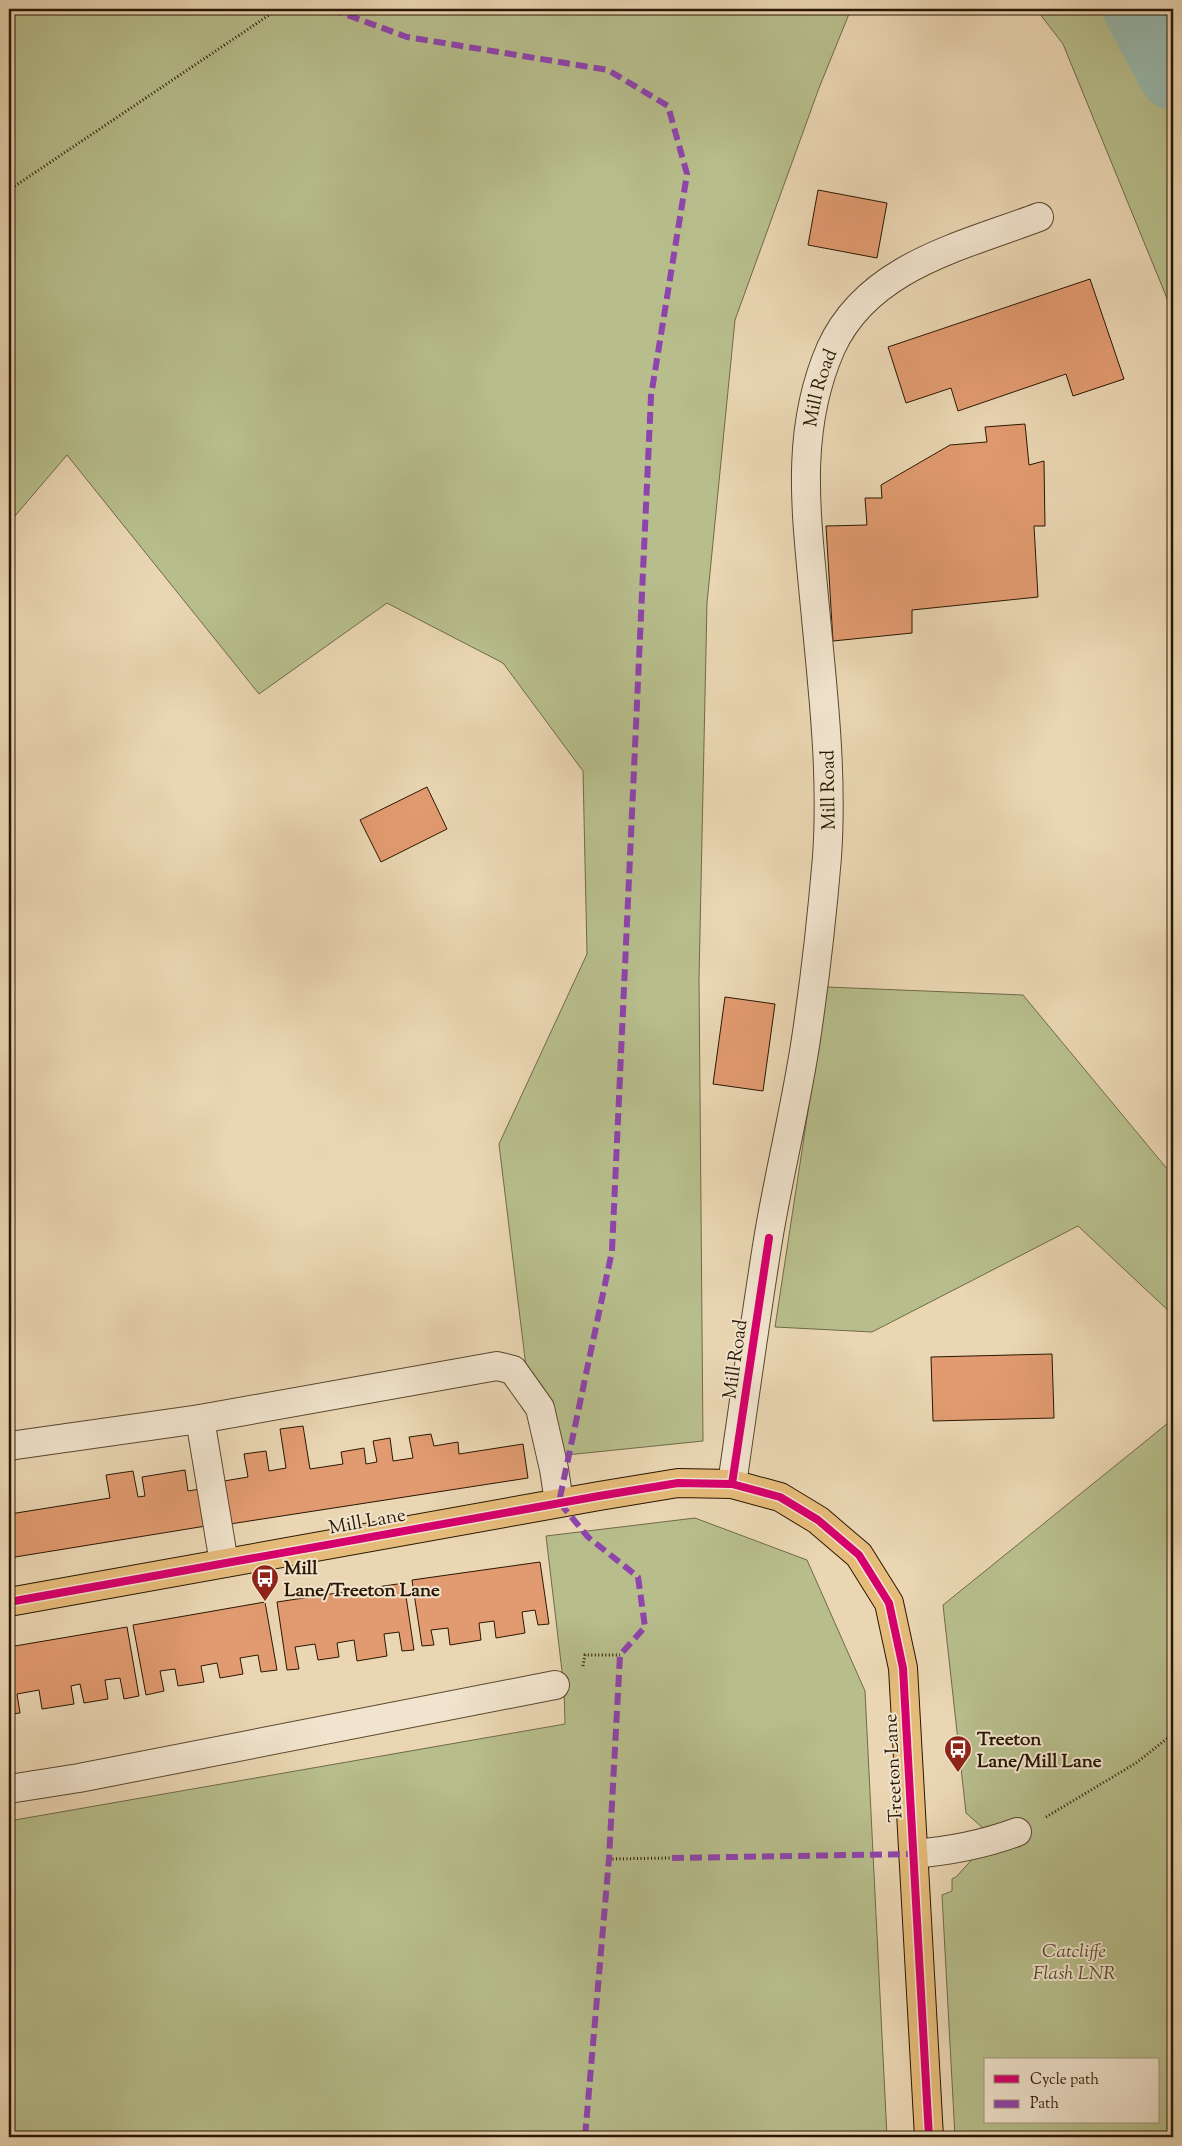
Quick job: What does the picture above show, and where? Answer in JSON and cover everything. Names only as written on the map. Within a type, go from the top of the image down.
[{"type":"main road","name":"Mill Lane","points":[[9,1602],[559,1502],[678,1483],[732,1484]]},
{"type":"main road","name":"Treeton Lane","points":[[732,1484],[780,1497],[818,1520],[859,1555],[889,1603],[903,1668],[929,2137]]},
{"type":"street","name":"Mill Road","points":[[732,1484],[768,1238],[806,1039],[827,857],[830,784],[806,508],[806,443],[818,383],[833,344],[856,308],[886,282],[916,263],[1039,217]]},
{"type":"street","points":[[9,1446],[200,1419],[497,1366],[513,1370],[540,1408],[554,1469],[559,1502]]},
{"type":"street","points":[[200,1419],[224,1563]]},
{"type":"street","points":[[9,1789],[79,1778],[555,1685]]},
{"type":"street","points":[[913,1854],[947,1851],[987,1843],[1017,1832]]},
{"type":"path","points":[[9,190],[278,9]]},
{"type":"path","points":[[555,1685],[582,1679],[585,1655],[620,1655]]},
{"type":"path","points":[[1017,1832],[1020,1833],[1136,1763],[1173,1734]]},
{"type":"path","points":[[608,1859],[672,1858]]},
{"type":"green space","points":[[9,9],[851,9],[819,88],[735,320],[707,603],[699,978],[703,1441],[537,1458],[499,1144],[587,954],[583,771],[503,663],[387,603],[259,694],[67,455],[9,523]]},
{"type":"green space","points":[[1036,9],[1173,9],[1173,313],[1063,44]]},
{"type":"green space","points":[[827,987],[1023,995],[1173,1176],[1173,1315],[1078,1226],[872,1332],[775,1327]]},
{"type":"green space","name":"Catcliffe Flash LNR","points":[[1173,1419],[1173,2137],[955,2137],[942,1895],[952,1891],[952,1879],[987,1843],[984,1829],[966,1813],[943,1605]]},
{"type":"green space","points":[[695,1518],[807,1560],[865,1691],[887,2137],[9,2137],[9,1821],[565,1724],[564,1688],[546,1536]]},
{"type":"building","points":[[818,190],[887,203],[877,258],[808,245]]},
{"type":"building","points":[[1090,279],[1124,379],[1073,396],[1066,374],[958,411],[951,388],[906,403],[888,347]]},
{"type":"building","points":[[1025,424],[1029,465],[1044,461],[1045,526],[1034,526],[1038,597],[912,610],[912,633],[833,641],[826,526],[867,525],[865,498],[882,498],[881,485],[950,445],[987,442],[985,427]]},
{"type":"building","points":[[427,787],[447,829],[381,862],[360,820]]},
{"type":"building","points":[[725,997],[775,1004],[763,1091],[713,1084]]},
{"type":"building","points":[[1052,1354],[1054,1418],[933,1421],[931,1357]]},
{"type":"building","points":[[303,1426],[310,1469],[343,1464],[341,1452],[364,1448],[366,1464],[377,1462],[373,1441],[390,1438],[393,1461],[413,1458],[409,1437],[431,1434],[434,1446],[458,1442],[459,1454],[523,1444],[528,1478],[230,1524],[224,1481],[248,1477],[244,1454],[266,1451],[269,1471],[286,1468],[280,1429]]},
{"type":"building","points":[[185,1470],[188,1491],[206,1488],[212,1525],[9,1558],[9,1509],[10,1514],[110,1498],[106,1475],[133,1471],[138,1497],[145,1496],[142,1477]]},
{"type":"building","points":[[540,1562],[549,1624],[538,1625],[535,1610],[522,1612],[525,1633],[496,1638],[494,1621],[479,1623],[481,1640],[450,1645],[448,1628],[431,1630],[434,1645],[422,1646],[412,1580]]},
{"type":"building","points":[[404,1583],[414,1650],[402,1651],[399,1632],[384,1634],[387,1656],[357,1661],[354,1640],[337,1643],[339,1657],[318,1660],[315,1644],[295,1647],[299,1669],[287,1670],[277,1602]]},
{"type":"building","points":[[265,1602],[277,1670],[261,1672],[258,1655],[240,1658],[243,1674],[220,1678],[217,1663],[201,1666],[204,1682],[178,1686],[175,1669],[160,1671],[164,1691],[146,1695],[133,1625]]},
{"type":"building","points":[[127,1627],[139,1696],[124,1699],[120,1678],[105,1680],[108,1699],[84,1703],[80,1684],[71,1686],[74,1704],[42,1709],[39,1690],[17,1694],[20,1713],[11,1714],[9,1698],[9,1647]]},
{"type":"waterway","points":[[1137,9],[1173,76]]},
{"type":"marked path","points":[[331,9],[407,37],[608,70],[668,106],[687,174],[651,396],[612,1251],[559,1502],[588,1537],[638,1577],[645,1627],[620,1655],[609,1859],[585,2137]]},
{"type":"marked path","points":[[672,1858],[913,1854]]},
{"type":"cycle path","points":[[732,1484],[769,1238]]},
{"type":"cycle path","points":[[9,1602],[678,1483],[732,1484],[780,1497],[818,1520],[859,1555],[889,1603],[903,1668],[929,2137]]},
{"type":"place","name":"Mill Lane/Treeton Lane","points":[[265,1602]]},
{"type":"place","name":"Treeton Lane/Mill Lane","points":[[958,1773]]}]
